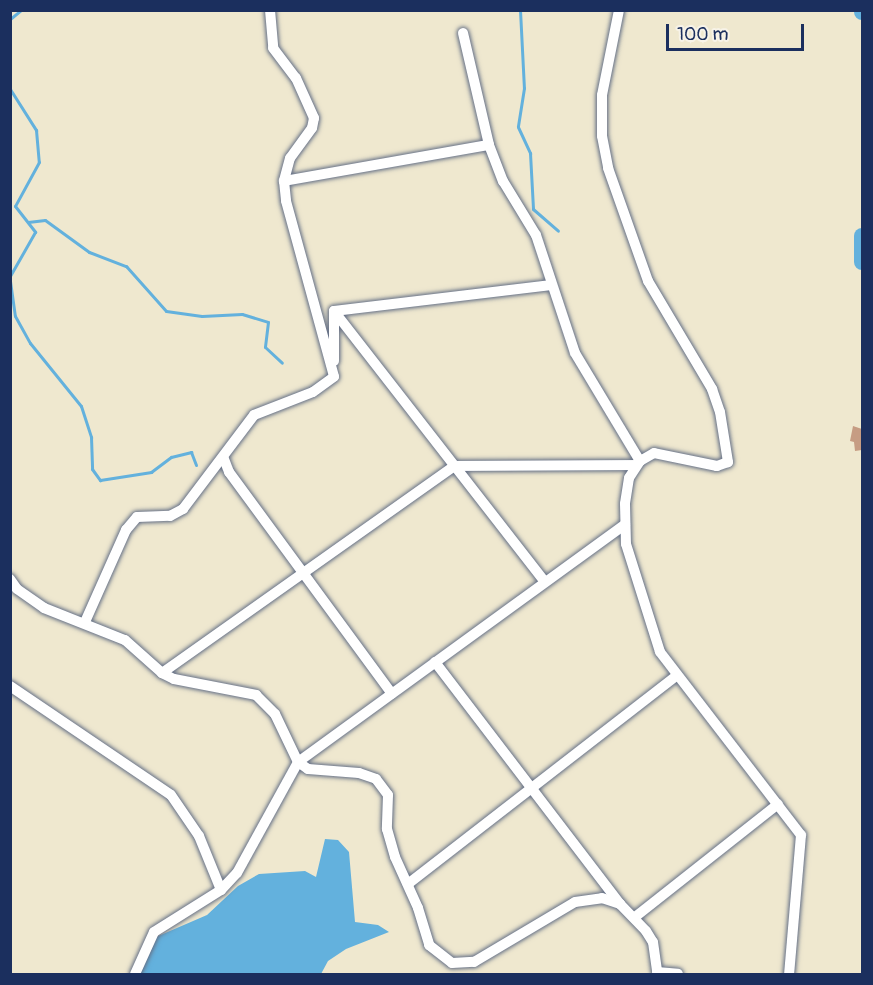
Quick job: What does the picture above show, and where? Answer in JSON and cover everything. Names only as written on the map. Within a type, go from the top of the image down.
[{"type":"street","points":[[270,10],[273,48],[308,99],[314,118],[312,128],[290,158],[284,181],[286,201],[334,377]]},
{"type":"street","points":[[619,10],[602,95],[602,136],[608,168],[648,281],[712,389],[720,412],[728,462],[717,466],[654,453],[638,463],[629,478],[625,524],[630,566],[660,652],[676,676],[801,835],[789,975]]},
{"type":"street","points":[[463,33],[489,145],[503,181],[536,235],[575,353],[638,463]]},
{"type":"street","points":[[284,181],[489,145]]},
{"type":"street","points":[[334,311],[551,285]]},
{"type":"street","points":[[334,311],[334,377]]},
{"type":"street","points":[[334,311],[544,582]]},
{"type":"street","points":[[85,622],[126,530],[137,518],[170,516],[183,509],[224,459],[255,415],[312,392],[334,377]]},
{"type":"street","points":[[224,459],[229,472],[392,694]]},
{"type":"street","points":[[162,673],[454,466],[638,463]]},
{"type":"street","points":[[135,975],[154,932],[221,890],[237,873],[298,762],[625,524]]},
{"type":"street","points":[[10,579],[17,590],[44,608],[85,622],[125,640],[162,673],[256,695],[275,714],[298,762],[323,771],[359,773],[376,779],[385,787],[387,829],[429,945],[458,963],[474,962],[575,902],[602,898],[620,904]]},
{"type":"street","points":[[435,662],[620,904],[635,917],[653,942],[657,972],[678,975]]},
{"type":"street","points":[[408,884],[676,676]]},
{"type":"street","points":[[10,686],[171,795],[200,836],[221,890]]},
{"type":"street","points":[[635,917],[778,804]]},
{"type":"water","points":[[325,839],[338,840],[349,852],[355,922],[378,925],[389,932],[346,949],[328,961],[321,974],[138,974],[156,937],[207,915],[238,886],[259,874],[305,871],[316,877]]},
{"type":"building","points":[[853,426],[862,429],[862,450],[855,451],[854,442],[850,441]]},
{"type":"waterway","points":[[10,19],[21,10]]},
{"type":"waterway","points":[[520,10],[524,88],[518,127],[530,153],[533,209],[558,231]]},
{"type":"waterway","points":[[10,89],[36,130],[39,162],[15,206],[35,232],[10,276]]},
{"type":"waterway","points":[[28,222],[45,220],[89,252],[126,266],[166,311],[202,316],[242,314],[268,322],[265,347],[282,363]]},
{"type":"waterway","points":[[862,236],[862,262]]},
{"type":"waterway","points":[[10,281],[15,316],[30,343],[81,406],[91,437],[92,469],[100,480],[151,472],[171,457],[191,452],[196,465]]}]
